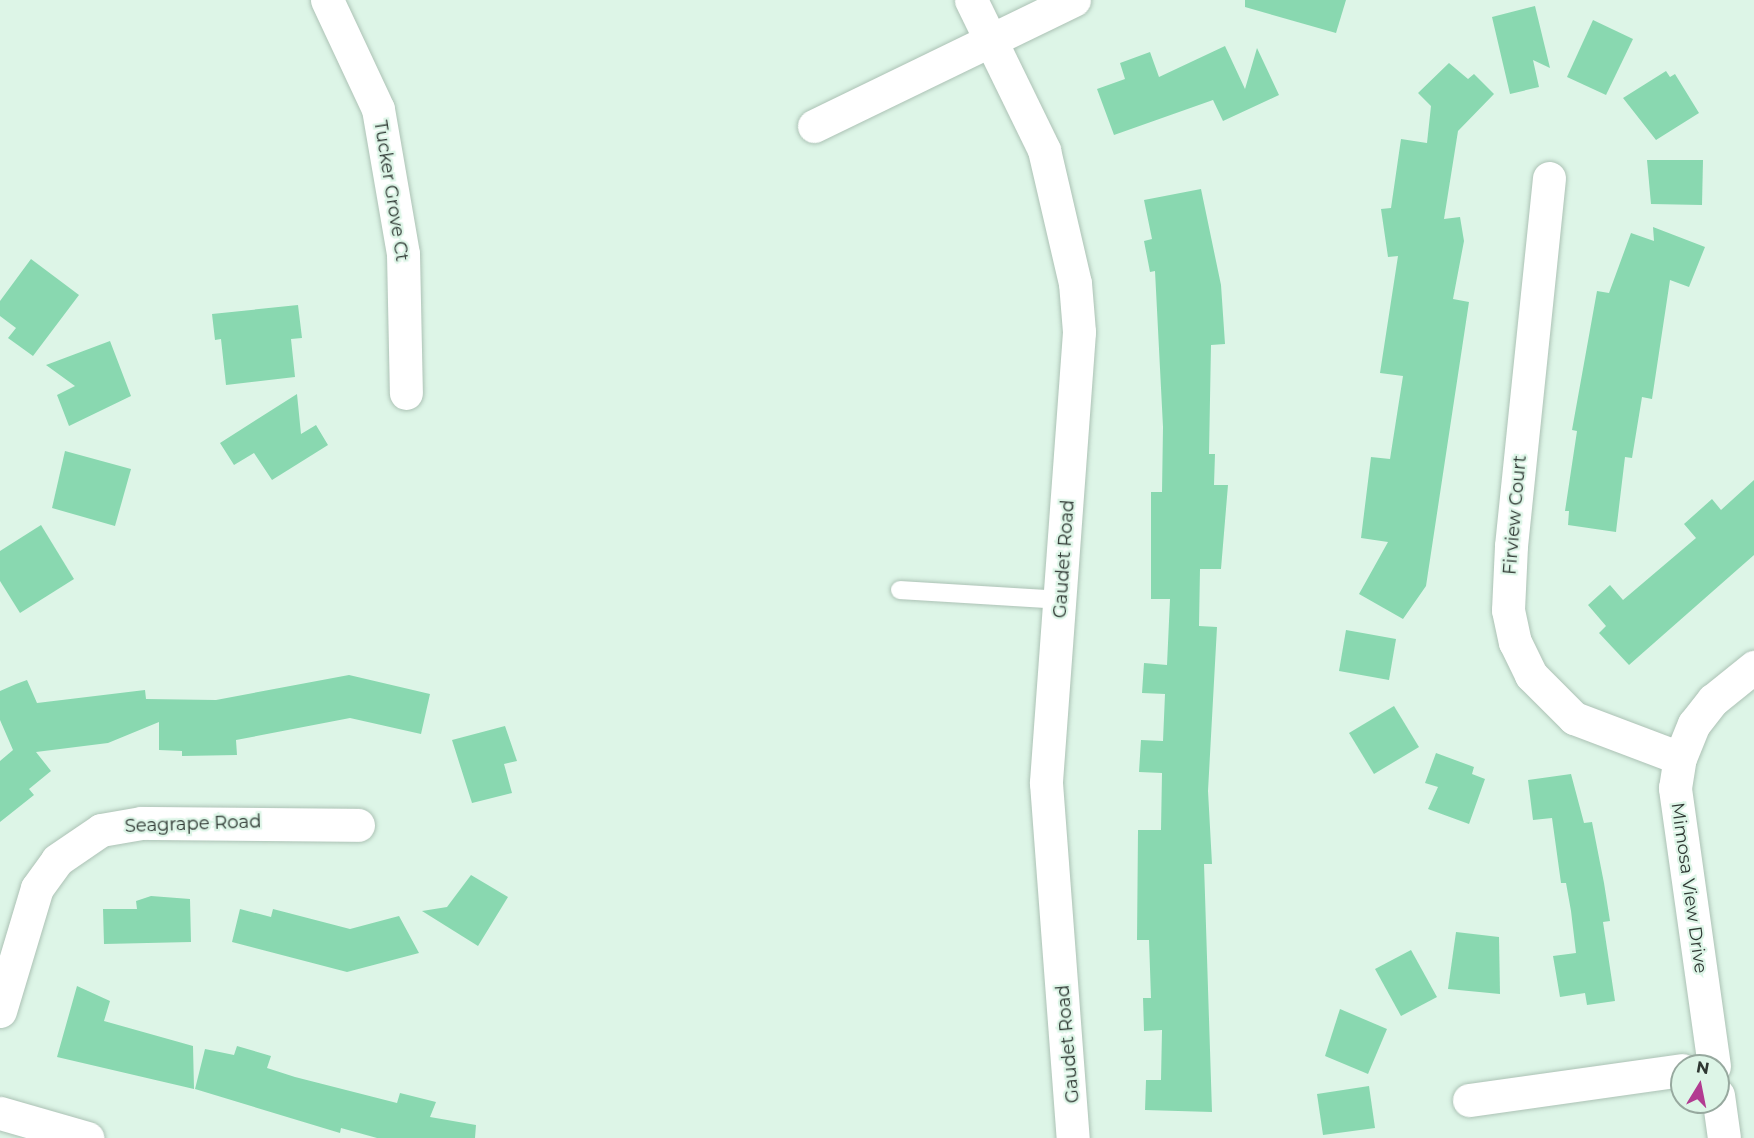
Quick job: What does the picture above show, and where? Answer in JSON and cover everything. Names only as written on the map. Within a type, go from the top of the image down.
[{"type":"street","name":"Tucker Grove Ct","points":[[327,0],[378,109],[403,254],[406,393]]},
{"type":"street","name":"Gaudet Road","points":[[971,0],[993,40],[1044,150],[1075,283],[1079,332],[1062,600],[1046,783],[1073,1138]]},
{"type":"street","points":[[814,126],[1074,0]]},
{"type":"street","name":"Firview Court","points":[[1549,178],[1511,546],[1508,610],[1515,642],[1531,675],[1574,718],[1680,758]]},
{"type":"street","name":"Mimosa View Drive","points":[[1712,1054],[1678,818],[1680,758],[1694,724],[1713,700],[1754,667]]},
{"type":"street","name":"Seagrape Road","points":[[0,1011],[37,888],[57,860],[101,830],[141,823],[358,825]]},
{"type":"street","points":[[1469,1100],[1670,1072]]},
{"type":"street","points":[[0,1113],[87,1138]]},
{"type":"street","points":[[1721,1114],[1724,1138]]},
{"type":"lane","points":[[900,590],[1062,600]]},
{"type":"building","points":[[1245,0],[1346,0],[1336,33],[1245,7]]},
{"type":"building","points":[[1535,6],[1550,68],[1533,60],[1539,87],[1510,94],[1492,17]]},
{"type":"building","points":[[1593,20],[1633,39],[1606,95],[1567,77]]},
{"type":"building","points":[[1225,46],[1245,89],[1257,48],[1279,95],[1223,121],[1213,100],[1114,135],[1097,89],[1125,79],[1120,63],[1150,52],[1159,77]]},
{"type":"building","points":[[1449,63],[1468,79],[1474,74],[1494,94],[1458,131],[1444,219],[1460,217],[1464,241],[1453,299],[1469,302],[1426,586],[1403,619],[1359,594],[1388,542],[1361,538],[1371,457],[1390,459],[1403,376],[1380,373],[1398,256],[1388,257],[1381,209],[1391,208],[1401,139],[1427,143],[1431,106],[1418,93]]},
{"type":"building","points":[[1666,71],[1670,77],[1675,74],[1699,113],[1656,140],[1623,98]]},
{"type":"building","points":[[1647,160],[1703,160],[1702,205],[1651,204]]},
{"type":"building","points":[[1201,189],[1221,285],[1225,344],[1211,345],[1209,454],[1215,454],[1214,485],[1228,485],[1221,569],[1200,569],[1199,626],[1217,627],[1208,791],[1212,864],[1204,864],[1212,1112],[1145,1110],[1146,1080],[1161,1080],[1162,1030],[1144,1031],[1143,998],[1151,998],[1149,940],[1137,940],[1138,830],[1161,830],[1162,773],[1139,772],[1141,740],[1163,741],[1165,694],[1142,693],[1144,663],[1167,665],[1170,599],[1151,599],[1151,492],[1162,492],[1163,427],[1155,271],[1150,272],[1144,241],[1152,239],[1144,200]]},
{"type":"building","points":[[1653,227],[1705,247],[1689,287],[1670,280],[1652,399],[1642,397],[1632,458],[1625,457],[1616,532],[1568,525],[1569,511],[1565,511],[1577,431],[1572,430],[1597,291],[1609,293],[1631,233],[1654,241]]},
{"type":"building","points":[[31,259],[79,295],[33,356],[8,338],[16,328],[0,316],[0,301]]},
{"type":"building","points":[[298,305],[302,338],[291,339],[295,377],[226,385],[221,339],[215,340],[212,314]]},
{"type":"building","points":[[110,341],[131,396],[69,426],[57,395],[75,386],[46,365]]},
{"type":"building","points":[[297,394],[301,434],[316,425],[328,445],[272,480],[254,453],[234,465],[220,443]]},
{"type":"building","points":[[65,451],[131,469],[115,526],[52,508]]},
{"type":"building","points":[[1754,480],[1754,555],[1629,665],[1599,633],[1606,626],[1588,605],[1610,585],[1623,600],[1696,538],[1684,524],[1712,499],[1721,510]]},
{"type":"building","points":[[41,525],[74,579],[20,613],[0,581],[0,551]]},
{"type":"building","points":[[1346,630],[1396,639],[1389,680],[1339,671]]},
{"type":"building","points":[[349,675],[430,694],[421,734],[350,718],[236,740],[237,755],[182,756],[182,751],[159,750],[159,722],[108,743],[36,752],[51,771],[29,789],[34,795],[0,822],[0,761],[13,750],[0,720],[0,691],[16,684],[27,680],[37,703],[145,690],[146,699],[216,700]]},
{"type":"building","points":[[1394,706],[1419,747],[1374,774],[1349,733]]},
{"type":"building","points":[[505,726],[517,761],[504,764],[512,793],[472,803],[452,740]]},
{"type":"building","points":[[1436,753],[1474,767],[1472,774],[1485,779],[1469,824],[1428,809],[1438,787],[1425,783]]},
{"type":"building","points":[[1571,774],[1584,823],[1592,822],[1610,921],[1603,922],[1615,1001],[1587,1005],[1585,993],[1560,997],[1553,956],[1576,953],[1571,911],[1566,883],[1561,883],[1552,818],[1533,820],[1528,780]]},
{"type":"building","points":[[471,875],[508,897],[478,946],[422,911],[447,907]]},
{"type":"building","points":[[151,896],[190,899],[191,942],[104,944],[103,909],[137,909],[136,901]]},
{"type":"building","points":[[240,909],[271,917],[273,909],[350,929],[399,916],[419,953],[347,972],[232,942]]},
{"type":"building","points":[[1456,932],[1499,937],[1500,994],[1448,989]]},
{"type":"building","points":[[1411,950],[1437,997],[1401,1016],[1375,969]]},
{"type":"building","points":[[77,986],[110,1001],[104,1021],[193,1046],[194,1089],[57,1057]]},
{"type":"building","points":[[1340,1009],[1387,1029],[1368,1074],[1325,1056]]},
{"type":"building","points":[[237,1046],[271,1056],[267,1068],[295,1077],[397,1103],[400,1093],[436,1102],[430,1117],[476,1125],[475,1138],[377,1138],[341,1128],[340,1133],[195,1089],[205,1049],[234,1055]]},
{"type":"building","points":[[1369,1086],[1375,1128],[1323,1135],[1317,1094]]}]
